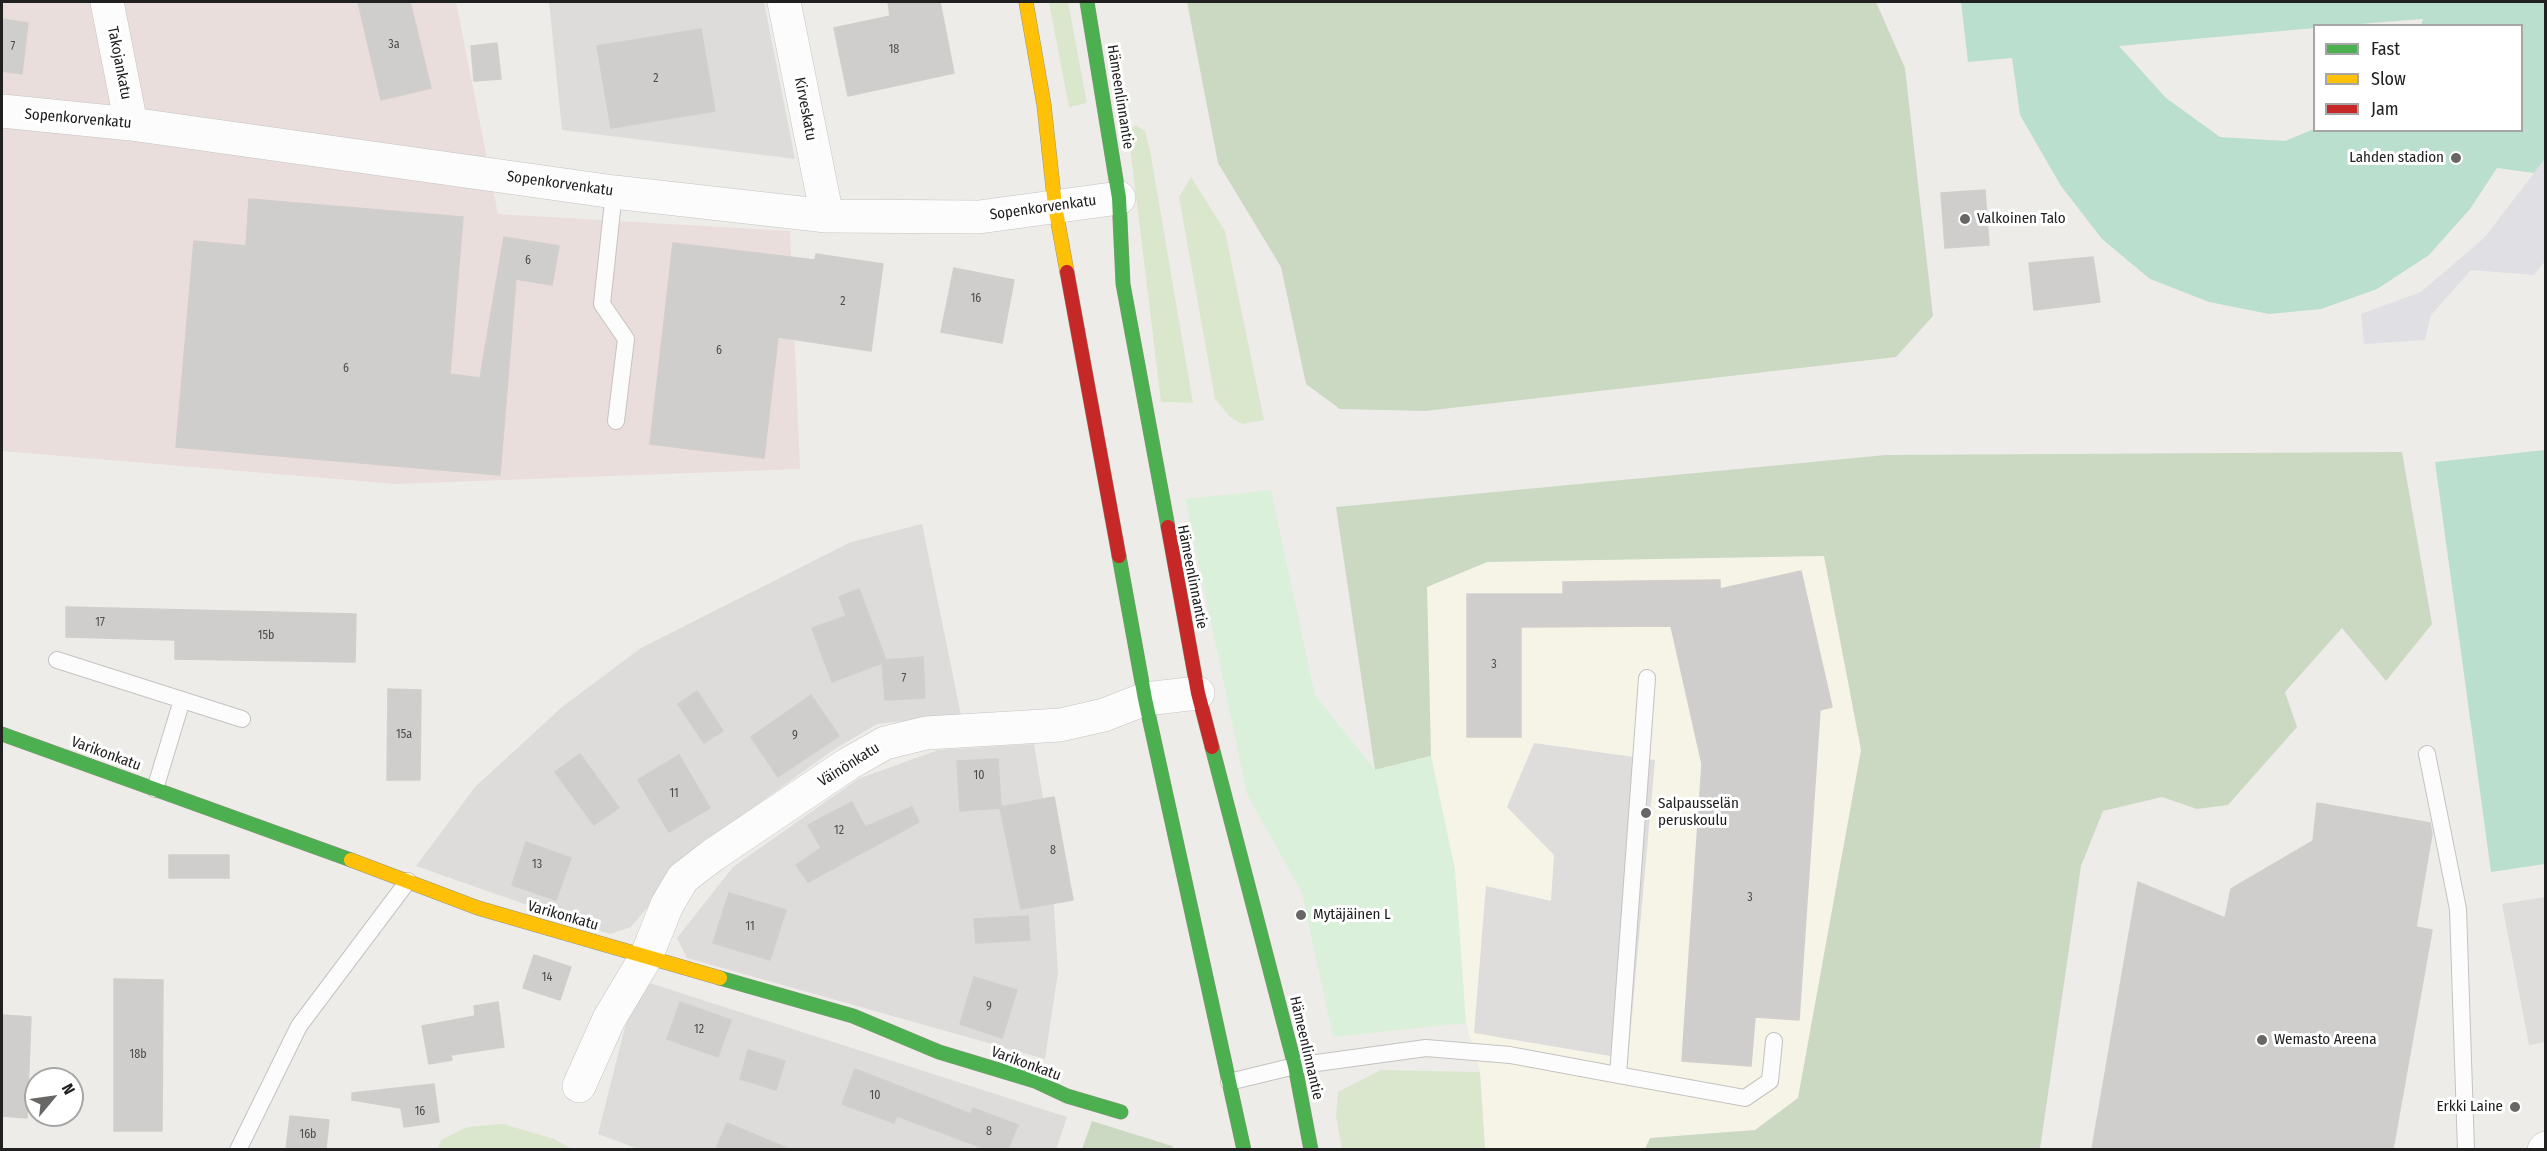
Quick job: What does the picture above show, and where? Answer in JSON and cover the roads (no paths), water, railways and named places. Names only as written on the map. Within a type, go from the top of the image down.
[{"type":"main road","points":[[1026,2],[1044,105],[1055,206],[1145,699],[1244,1149]]},
{"type":"main road","name":"Hämeenlinnantie","points":[[1087,2],[1119,198],[1123,284],[1170,552],[1198,693],[1295,1066],[1311,1149]]},
{"type":"main road","name":"Varikonkatu","points":[[2,734],[478,908],[852,1016],[939,1052],[1035,1081],[1067,1096],[1121,1112]]},
{"type":"street","name":"Takojankatu","points":[[107,2],[131,124]]},
{"type":"street","name":"Kirveskatu","points":[[784,2],[827,216]]},
{"type":"street","name":"Sopenkorvenkatu","points":[[2,111],[131,124],[614,192],[827,216],[979,217],[1119,198]]},
{"type":"street","name":"Väinönkatu","points":[[579,1086],[609,1019],[646,957],[667,905],[683,878],[712,855],[848,764],[885,743],[926,733],[1060,725],[1104,715],[1145,699],[1198,693]]},
{"type":"lane","points":[[614,192],[602,304],[626,339],[616,421]]},
{"type":"lane","points":[[57,660],[242,720]]},
{"type":"lane","points":[[1618,1075],[1647,678]]},
{"type":"lane","points":[[155,789],[182,700]]},
{"type":"lane","points":[[2427,754],[2458,909],[2466,1149]]},
{"type":"lane","points":[[238,1149],[299,1026],[408,881]]},
{"type":"lane","points":[[1229,1082],[1295,1066],[1426,1048],[1510,1055],[1745,1098],[1770,1081],[1774,1041]]},
{"type":"place","name":"Lahden stadion","points":[[2456,158]]},
{"type":"place","name":"Valkoinen Talo","points":[[1965,219]]},
{"type":"place","name":"Salpausselän peruskoulu","points":[[1646,813]]},
{"type":"place","name":"Mytäjäinen L","points":[[1301,915]]},
{"type":"place","name":"Wemasto Areena","points":[[2262,1040]]},
{"type":"place","name":"Erkki Laine","points":[[2515,1107]]}]
